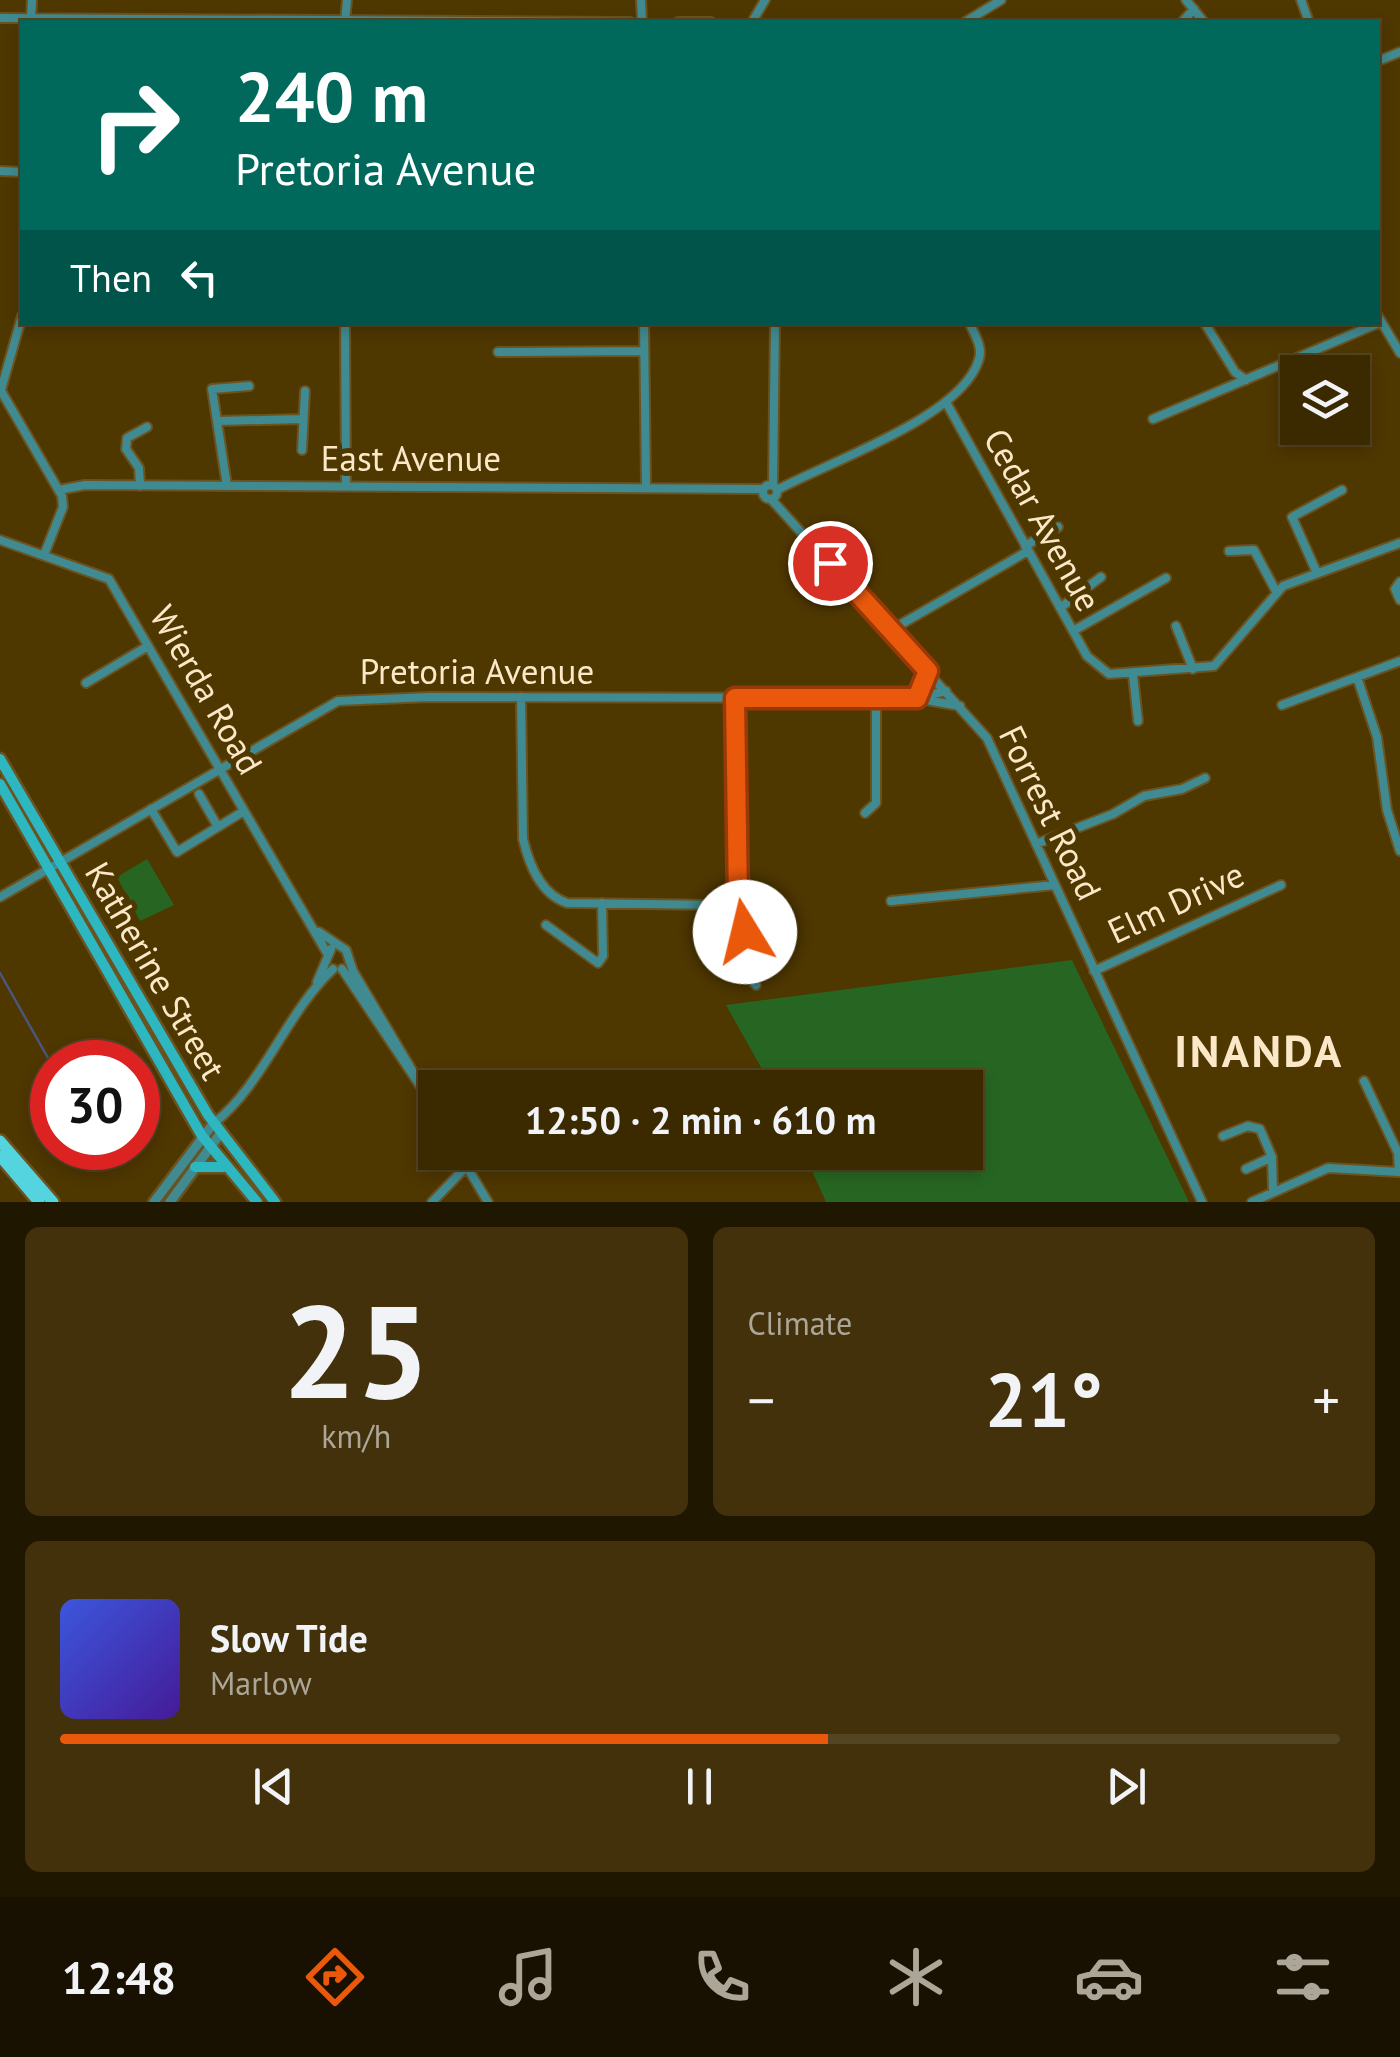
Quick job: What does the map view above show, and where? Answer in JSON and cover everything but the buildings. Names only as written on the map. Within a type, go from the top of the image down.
[{"type":"main road","name":"Katherine Street","points":[[0,759],[218,1125],[275,1202]]},
{"type":"main road","points":[[0,774],[42,847],[48,870]]},
{"type":"main road","name":"Katherine Street","points":[[0,784],[206,1141],[257,1202]]},
{"type":"main road","points":[[61,862],[58,874],[206,1141]]},
{"type":"main road","points":[[0,1141],[53,1202]]},
{"type":"main road","points":[[0,1156],[39,1202]]},
{"type":"main road","points":[[195,1167],[226,1167]]},
{"type":"street","points":[[0,18],[37,20],[32,0]]},
{"type":"street","points":[[968,20],[1001,0]]},
{"type":"street","points":[[1186,0],[1202,20]]},
{"type":"street","points":[[1184,20],[1194,9]]},
{"type":"street","points":[[1380,321],[1400,352]]},
{"type":"street","points":[[20,323],[1,389],[59,490],[63,506],[44,555]]},
{"type":"street","points":[[345,325],[346,485]]},
{"type":"street","points":[[644,325],[646,486]]},
{"type":"street","points":[[771,499],[775,487],[775,325]]},
{"type":"street","points":[[763,489],[775,487],[947,404],[978,362],[980,347],[969,325]]},
{"type":"street","points":[[1206,325],[1234,372],[1246,380]]},
{"type":"street","points":[[1304,355],[1366,325]]},
{"type":"street","points":[[498,352],[644,350]]},
{"type":"street","points":[[1153,419],[1280,366]]},
{"type":"street","points":[[227,486],[212,388],[249,386]]},
{"type":"street","points":[[302,450],[301,419],[306,391]]},
{"type":"street","name":"Cedar Avenue","points":[[947,404],[1092,663],[1109,674],[1133,674]]},
{"type":"street","points":[[218,420],[301,419]]},
{"type":"street","points":[[140,486],[138,468],[126,449],[128,438],[146,427]]},
{"type":"street","name":"East Avenue","points":[[59,490],[76,485],[763,489]]},
{"type":"street","name":"Forrest Road","points":[[763,489],[987,738],[1202,1202]]},
{"type":"street","points":[[1317,573],[1292,517],[1342,490]]},
{"type":"street","points":[[891,630],[1058,526]]},
{"type":"street","name":"Wierda Road","points":[[0,540],[106,576],[315,928],[327,956],[341,966],[346,950],[336,947],[315,928]]},
{"type":"street","points":[[1138,721],[1133,674],[1193,670],[1223,660],[1277,593],[1317,573],[1400,543]]},
{"type":"street","points":[[1229,550],[1254,550],[1277,593]]},
{"type":"street","points":[[1060,608],[1101,576]]},
{"type":"street","points":[[1072,631],[1166,578]]},
{"type":"street","points":[[1400,582],[1395,589],[1400,600]]},
{"type":"street","points":[[1176,626],[1193,670]]},
{"type":"street","points":[[86,683],[148,646]]},
{"type":"street","points":[[1282,705],[1400,662]]},
{"type":"street","points":[[928,671],[917,698],[960,706]]},
{"type":"street","points":[[1357,677],[1378,743],[1387,810],[1400,851]]},
{"type":"street","name":"Pretoria Avenue","points":[[0,897],[338,701],[522,697],[917,698],[946,691]]},
{"type":"street","points":[[522,697],[521,826],[529,860],[558,900],[719,905],[738,900]]},
{"type":"street","points":[[735,698],[738,900],[744,909],[745,974],[756,985]]},
{"type":"street","points":[[865,813],[876,803],[876,698]]},
{"type":"street","points":[[1036,844],[1113,814],[1144,796],[1182,789],[1205,778]]},
{"type":"street","points":[[199,794],[218,826]]},
{"type":"street","points":[[151,809],[177,852],[244,811]]},
{"type":"street","points":[[891,901],[1055,885]]},
{"type":"street","name":"Elm Drive","points":[[1094,971],[1281,885]]},
{"type":"street","points":[[546,925],[592,960],[601,962],[602,903]]},
{"type":"street","points":[[154,1202],[218,1125],[315,986],[327,956],[336,947]]},
{"type":"street","points":[[315,986],[341,966],[418,1081]]},
{"type":"street","points":[[1252,1202],[1328,1168],[1400,1172],[1398,1153],[1364,1081]]},
{"type":"street","points":[[1223,1136],[1256,1127],[1272,1157],[1273,1192]]},
{"type":"street","points":[[170,1202],[195,1167],[206,1141]]},
{"type":"street","points":[[1246,1169],[1272,1157]]},
{"type":"street","points":[[432,1202],[463,1170]]},
{"type":"street","points":[[468,1170],[488,1202]]},
{"type":"green space","points":[[147,859],[174,905],[140,921],[117,877]]},
{"type":"green space","points":[[1072,960],[1189,1202],[826,1202],[812,1170],[983,1170],[983,1070],[762,1070],[726,1005]]},
{"type":"waterway","points":[[0,973],[38,1040]]},
{"type":"district","name":"INANDA","points":[[1259,1051]]},
{"type":"route","points":[[745,932],[744,906],[738,900],[735,698],[917,698],[927,681],[928,671],[830,563]]}]
